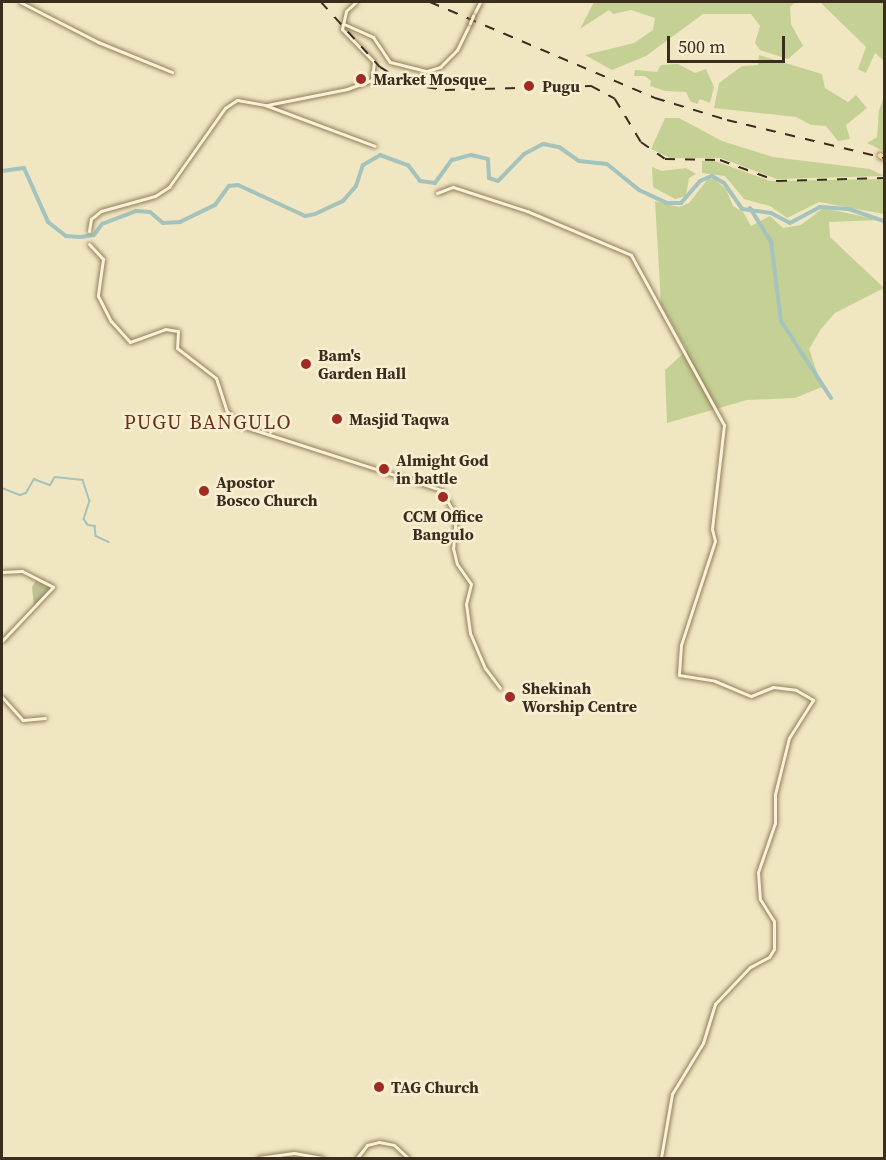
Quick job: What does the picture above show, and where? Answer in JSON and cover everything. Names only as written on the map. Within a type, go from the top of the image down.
[{"type":"street","points":[[20,2],[76,32],[172,72]]},
{"type":"street","points":[[266,105],[369,82],[375,74],[374,62],[343,30],[346,11],[356,2]]},
{"type":"street","points":[[344,24],[372,37],[390,62],[420,71],[437,69],[457,50],[480,2]]},
{"type":"street","points":[[89,231],[91,219],[101,211],[155,196],[170,187],[231,103],[244,99],[375,146]]},
{"type":"street","points":[[437,193],[453,187],[527,211],[631,255],[724,425],[712,529],[715,540],[681,645],[679,675],[715,681],[751,696],[773,687],[796,690],[813,701],[789,738],[775,794],[775,821],[758,872],[760,899],[774,921],[774,950],[769,957],[747,970],[711,1010],[703,1043],[672,1094],[661,1158]]},
{"type":"street","points":[[89,244],[104,261],[99,300],[111,321],[130,342],[165,329],[176,330],[177,347],[216,378],[227,411],[240,425],[441,490],[456,516],[453,548],[458,565],[471,584],[466,604],[470,633],[486,669],[500,688]]},
{"type":"street","points":[[2,572],[22,572],[53,588],[2,640]]},
{"type":"street","points":[[2,697],[23,720],[45,718]]},
{"type":"street","points":[[357,1158],[367,1145],[379,1142],[394,1145],[408,1158]]},
{"type":"street","points":[[258,1158],[294,1154],[323,1158]]},
{"type":"green space","points":[[594,2],[795,2],[790,7],[791,24],[803,46],[788,59],[760,50],[755,43],[760,26],[751,14],[703,14],[646,56],[612,70],[585,55],[634,43],[653,30],[655,18],[631,10],[613,14],[609,10],[580,29]]},
{"type":"green space","points":[[820,2],[884,2],[884,61],[875,53],[866,73],[858,69],[866,47]]},
{"type":"green space","points":[[759,55],[822,74],[825,88],[848,102],[856,95],[867,108],[846,125],[850,139],[838,141],[826,126],[811,125],[796,117],[714,108],[719,83],[742,66],[758,65]]},
{"type":"green space","points":[[678,64],[695,73],[706,69],[714,87],[710,103],[700,99],[697,104],[690,101],[686,92],[665,91],[650,86],[651,81],[645,76],[634,76],[635,70],[657,72],[661,65]]},
{"type":"green space","points":[[884,97],[884,151],[867,143],[877,137],[879,110]]},
{"type":"green space","points":[[665,118],[679,118],[722,141],[773,157],[870,169],[884,176],[777,179],[721,158],[670,158],[651,149]]},
{"type":"green space","points":[[712,160],[770,181],[884,179],[884,214],[819,202],[787,218],[770,206],[744,199],[725,176],[702,173],[702,161]]},
{"type":"green space","points":[[652,167],[662,171],[686,168],[696,174],[689,178],[686,196],[675,199],[653,187]]},
{"type":"green space","points":[[708,179],[714,179],[726,189],[733,206],[743,212],[751,226],[770,216],[783,228],[801,225],[823,208],[880,220],[829,222],[830,237],[884,288],[835,313],[821,329],[809,349],[822,387],[795,398],[747,400],[667,423],[665,370],[687,350],[661,304],[655,201],[679,207],[689,203]]},
{"type":"green space","points":[[36,581],[51,588],[34,606],[32,587]]},
{"type":"waterway","points":[[2,171],[24,168],[48,222],[66,236],[81,237],[94,235],[102,224],[136,211],[150,212],[163,223],[180,222],[215,205],[229,186],[238,185],[305,216],[315,214],[343,201],[356,186],[363,165],[380,155],[408,165],[420,181],[435,183],[452,160],[471,155],[488,159],[489,178],[498,181],[524,154],[543,144],[559,147],[579,161],[607,164],[639,190],[667,203],[681,203],[700,181],[712,176],[724,183],[742,209],[771,213],[790,223],[820,207],[849,209],[884,221]]},
{"type":"waterway","points":[[750,208],[771,241],[781,321],[831,398]]},
{"type":"waterway","points":[[2,488],[20,495],[26,493],[34,479],[50,485],[55,477],[83,480],[90,501],[84,519],[88,525],[95,526],[96,536],[109,542]]},
{"type":"railway","points":[[321,2],[380,67],[407,84],[445,90],[591,86],[615,99],[641,142],[665,159],[720,160],[777,181],[884,178]]},
{"type":"railway","points":[[430,2],[655,98],[727,120],[884,158]]},
{"type":"place","name":"Market Mosque","points":[[361,79]]},
{"type":"place","name":"Pugu","points":[[529,86]]},
{"type":"place","name":"Bam's Garden Hall","points":[[306,364]]},
{"type":"place","name":"Masjid Taqwa","points":[[337,419]]},
{"type":"place","name":"Almight God in battle","points":[[384,469]]},
{"type":"place","name":"Apostor Bosco Church","points":[[204,491]]},
{"type":"place","name":"CCM Office Bangulo","points":[[443,497]]},
{"type":"place","name":"Shekinah Worship Centre","points":[[510,697]]},
{"type":"place","name":"TAG Church","points":[[379,1087]]},
{"type":"district","name":"PUGU BANGULO","points":[[208,422]]}]
